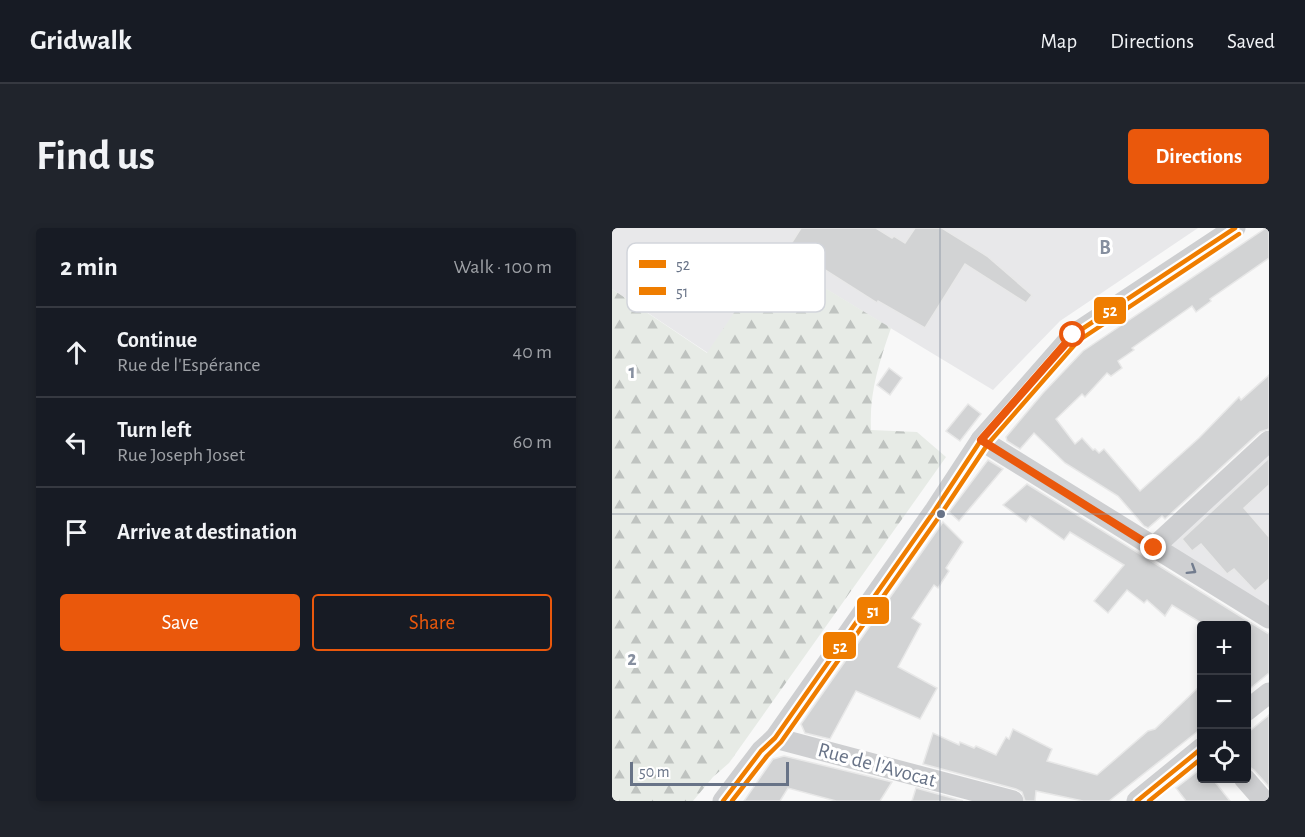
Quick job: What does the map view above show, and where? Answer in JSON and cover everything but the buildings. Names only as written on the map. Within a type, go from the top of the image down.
[{"type":"street","points":[[723,801],[760,751],[776,738],[981,440],[1073,335],[1235,228]]},
{"type":"street","points":[[981,440],[1269,618]]},
{"type":"street","points":[[1154,548],[1269,441]]},
{"type":"street","points":[[1251,707],[1269,693]]},
{"type":"street","name":"Rue de l'Avocat","points":[[776,738],[1013,801]]},
{"type":"street","points":[[1137,801],[1197,752]]},
{"type":"street","points":[[1248,783],[1264,801]]},
{"type":"shaded area","points":[[612,228],[1198,228],[1060,321],[993,390],[825,288],[825,243],[627,243],[627,299],[612,289]]},
{"type":"shaded area","points":[[646,312],[736,312],[708,353]]},
{"type":"shaded area","points":[[1269,446],[1269,607],[1168,545]]},
{"type":"green space","points":[[825,288],[891,328],[873,391],[871,430],[917,432],[946,457],[729,763],[713,777],[693,801],[612,801],[612,289],[627,299],[627,312],[646,312],[707,353],[734,312],[825,312]]},
{"type":"transit line","name":"52","points":[[723,801],[761,751],[775,738],[935,510],[981,440],[1073,335],[1235,228]]},
{"type":"transit line","name":"51","points":[[732,801],[767,756],[781,742],[987,445],[1078,341],[1239,234]]},
{"type":"transit line","name":"52","points":[[1137,801],[1197,752]]},
{"type":"transit line","name":"51","points":[[1149,801],[1197,762]]},
{"type":"route","points":[[1073,335],[981,440],[1154,548]]}]
